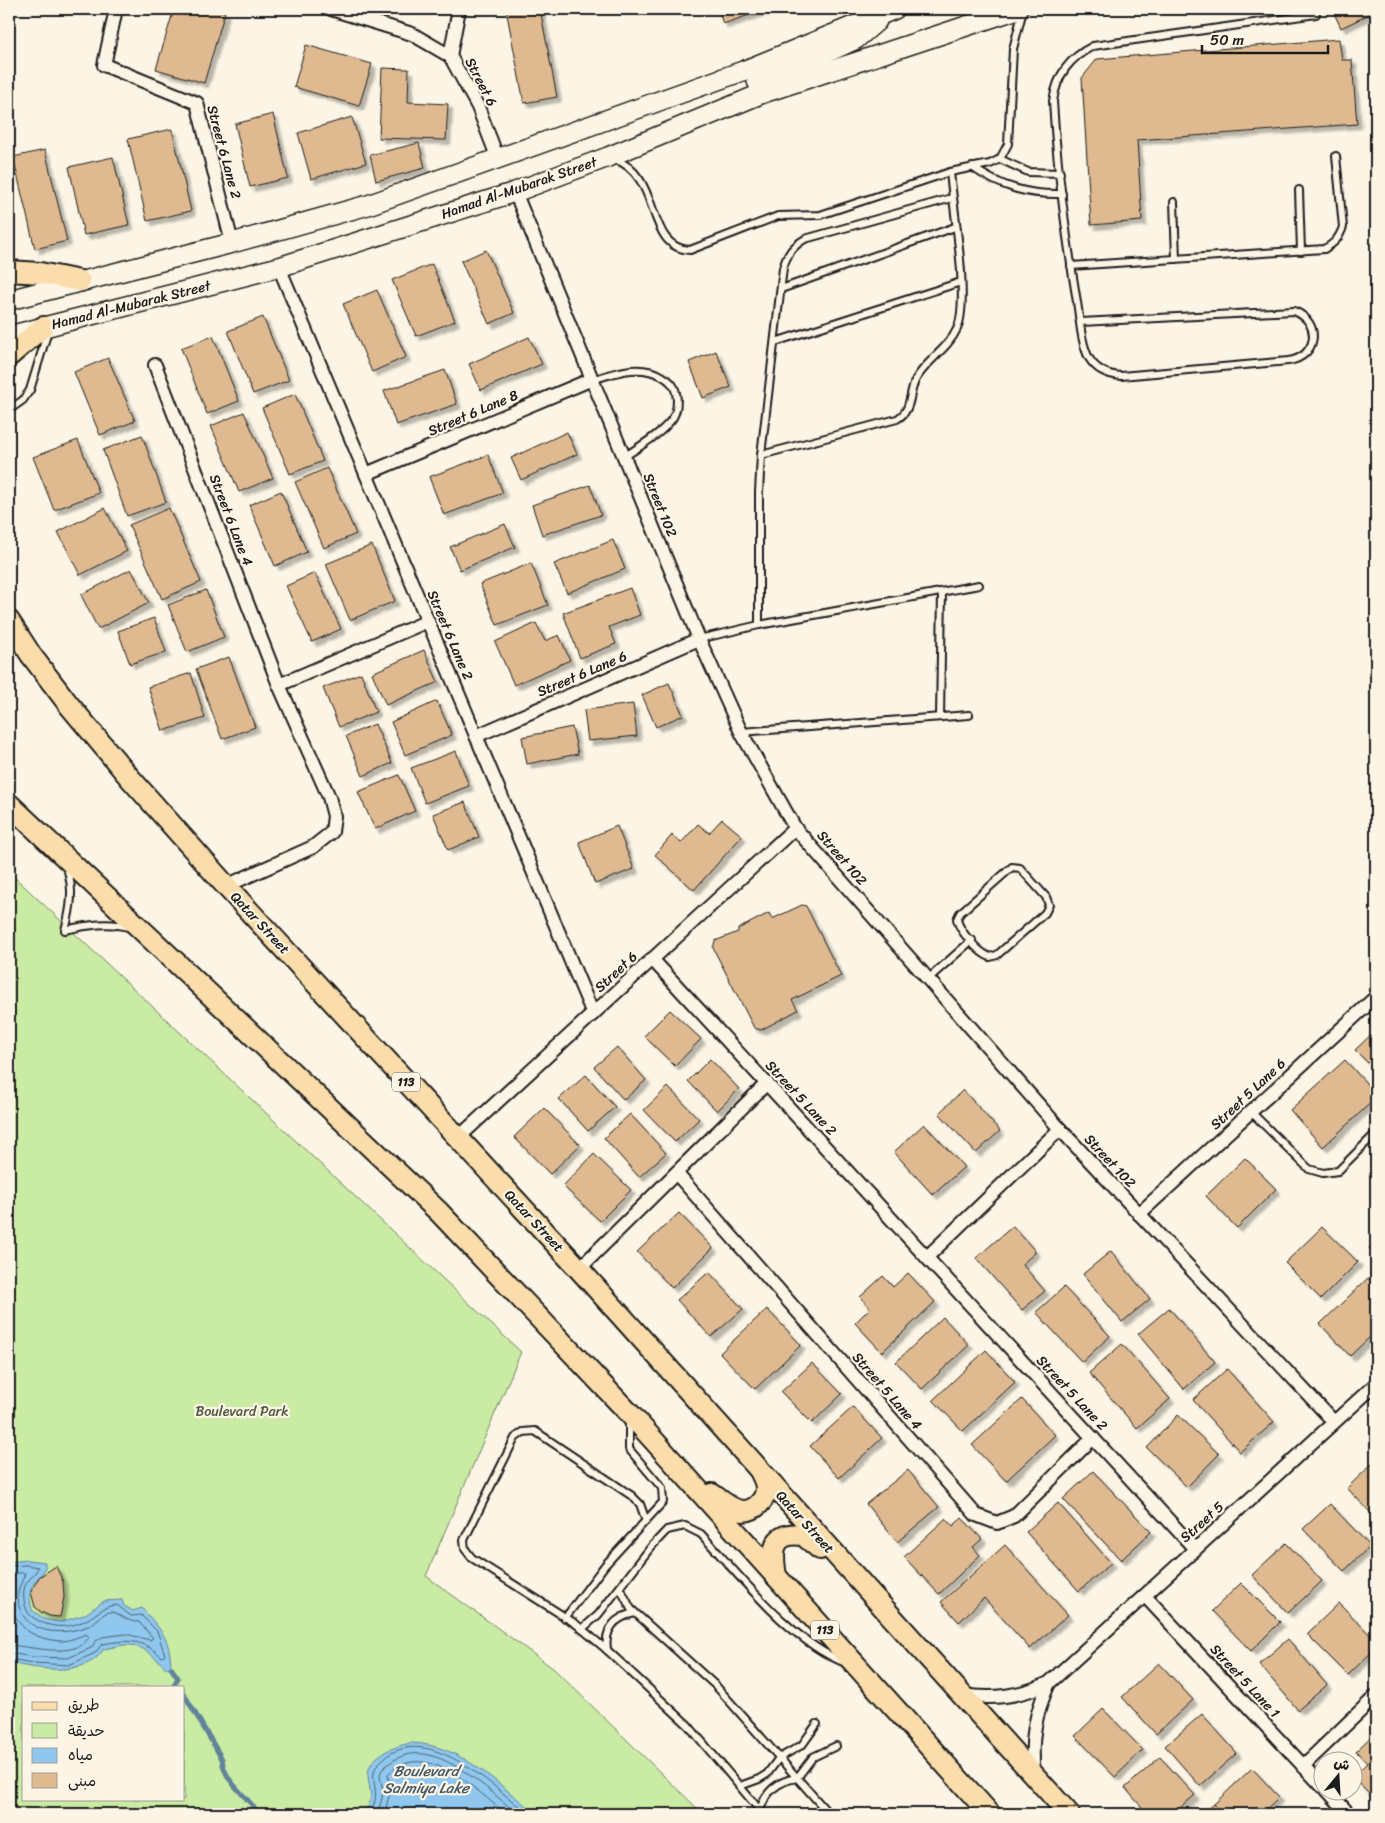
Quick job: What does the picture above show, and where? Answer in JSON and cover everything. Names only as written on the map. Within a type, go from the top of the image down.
[{"type":"main road","points":[[763,93],[757,81],[761,75],[808,61],[856,39],[891,9]]},
{"type":"main road","points":[[9,300],[232,243],[368,205],[742,71],[891,9]]},
{"type":"main road","name":"Hamad Al-Mubarak Street","points":[[9,336],[280,267],[515,192],[608,157],[763,93],[1018,9]]},
{"type":"main road","points":[[9,271],[40,273],[80,281]]},
{"type":"main road","points":[[9,356],[46,326]]},
{"type":"main road","name":"Qatar Street","points":[[9,621],[31,655],[75,713],[130,778],[226,886],[579,1269],[1069,1814]]},
{"type":"main road","name":"113","points":[[9,804],[439,1212],[630,1414],[990,1814]]},
{"type":"main road","points":[[684,1474],[731,1507],[743,1511],[755,1508],[763,1500],[766,1488],[761,1473]]},
{"type":"main road","points":[[776,1576],[772,1554],[777,1542],[785,1536],[803,1535],[864,1587]]},
{"type":"street","name":"Street 6 Lane 2","points":[[116,9],[104,65],[197,103],[232,243]]},
{"type":"street","name":"Street 6","points":[[331,9],[412,34],[450,56],[478,107],[498,159]]},
{"type":"street","points":[[450,56],[459,9]]},
{"type":"street","name":"Street 102","points":[[515,192],[590,380],[699,639],[741,732],[795,828],[1060,1129],[1334,1422]]},
{"type":"street","name":"Street 6 Lane 2","points":[[280,267],[593,1014]]},
{"type":"street","name":"Street 6 Lane 4","points":[[154,365],[279,685],[329,797],[334,816],[332,832],[313,848],[226,886]]},
{"type":"street","name":"Street 6 Lane 8","points":[[366,474],[590,380]]},
{"type":"street","points":[[279,685],[428,621]]},
{"type":"street","name":"Street 6 Lane 6","points":[[476,736],[699,639]]},
{"type":"street","name":"Street 6","points":[[458,1138],[795,828]]},
{"type":"street","name":"Street 5 Lane 2","points":[[652,959],[1195,1549]]},
{"type":"street","name":"Street 5 Lane 6","points":[[1139,1214],[1376,997]]},
{"type":"street","points":[[579,1269],[767,1083]]},
{"type":"street","points":[[927,1258],[1060,1129]]},
{"type":"street","name":"Street 5 Lane 4","points":[[676,1173],[976,1515],[997,1523],[1014,1516],[1092,1438]]},
{"type":"street","name":"Street 5","points":[[960,1695],[983,1698],[1006,1697],[1028,1692],[1049,1683],[1376,1384]]},
{"type":"street","name":"Street 5 Lane 1","points":[[1145,1596],[1312,1775]]},
{"type":"street","name":"Street 5","points":[[1034,1774],[1031,1750],[1033,1727],[1039,1705],[1049,1683]]},
{"type":"street","points":[[1304,1766],[1376,1696]]},
{"type":"street","points":[[1336,1800],[1349,1814]]},
{"type":"lane","points":[[608,157],[627,166],[638,176],[646,190],[664,238],[672,246],[684,250],[696,249],[778,216],[820,214],[950,172],[990,164],[1000,159],[1008,144],[1013,49],[1023,9]]},
{"type":"lane","points":[[1081,322],[1286,310],[1302,314],[1312,326],[1313,340],[1307,353],[1295,360],[1114,376],[1100,370],[1090,360],[1081,322],[1071,266],[1054,114],[1055,89],[1066,66],[1083,51],[1104,43],[1316,14]]},
{"type":"lane","points":[[1071,266],[1324,249],[1333,244],[1340,236],[1343,227],[1336,156]]},
{"type":"lane","points":[[1000,159],[1028,172],[1060,173]]},
{"type":"lane","points":[[972,167],[987,178],[1011,188],[1036,193],[1062,194]]},
{"type":"lane","points":[[761,455],[902,416],[908,407],[912,388],[919,374],[945,347],[957,329],[963,308],[950,172]]},
{"type":"lane","points":[[1299,190],[1301,251]]},
{"type":"lane","points":[[759,625],[761,455],[781,289],[787,256],[800,242],[952,198]]},
{"type":"lane","points":[[1174,202],[1176,259]]},
{"type":"lane","points":[[781,289],[955,227]]},
{"type":"lane","points":[[775,342],[961,282]]},
{"type":"lane","points":[[9,410],[23,400],[30,390],[46,326]]},
{"type":"lane","points":[[590,380],[624,370],[639,369],[655,372],[670,380],[676,392],[677,404],[673,418],[661,430],[624,457]]},
{"type":"lane","points":[[699,639],[759,625],[979,586]]},
{"type":"lane","points":[[940,717],[942,592]]},
{"type":"lane","points":[[741,732],[969,715]]},
{"type":"lane","points":[[61,852],[72,890],[65,930],[86,925],[107,924],[127,927],[147,934]]},
{"type":"lane","points":[[1016,867],[1020,868],[1046,897],[1049,905],[1048,910],[994,957],[986,956],[972,940],[959,926],[958,916],[1008,870],[1016,867]]},
{"type":"lane","points":[[928,979],[972,940]]},
{"type":"lane","points":[[1251,1112],[1309,1169],[1323,1173],[1338,1172],[1376,1133]]},
{"type":"lane","points":[[565,1618],[605,1565],[664,1502],[662,1488],[629,1449],[630,1414]]},
{"type":"lane","points":[[646,1521],[640,1504],[632,1496],[535,1431],[523,1432],[515,1438],[464,1540],[465,1549],[472,1558],[582,1629],[608,1650],[688,1725],[761,1813]]},
{"type":"lane","points":[[582,1629],[592,1622],[651,1547],[667,1530],[678,1526],[690,1527],[701,1534],[791,1630],[820,1650],[859,1668]]},
{"type":"lane","points":[[620,1588],[626,1602],[636,1613],[716,1686],[829,1814]]},
{"type":"lane","points":[[608,1650],[606,1642],[612,1625],[618,1619],[636,1613]]},
{"type":"lane","points":[[740,1786],[749,1784],[766,1774],[779,1758],[802,1745],[817,1724]]},
{"type":"lane","points":[[761,1813],[766,1794],[772,1788],[797,1778],[812,1757],[836,1746]]},
{"type":"green space","name":"Boulevard Park","points":[[9,872],[521,1352],[426,1576],[554,1669],[703,1814],[9,1814]]},
{"type":"water","points":[[27,1560],[45,1562],[43,1573],[33,1585],[30,1599],[32,1610],[44,1619],[60,1622],[84,1615],[104,1601],[122,1600],[124,1606],[133,1611],[142,1608],[159,1629],[169,1648],[171,1668],[166,1668],[142,1648],[130,1645],[104,1649],[96,1658],[74,1668],[47,1669],[9,1663],[9,1562]]},
{"type":"water","name":"Boulevard Salmiya Lake","points":[[411,1743],[429,1745],[463,1758],[493,1779],[536,1814],[359,1814],[365,1810],[370,1801],[369,1767],[384,1752]]},
{"type":"building","points":[[174,9],[215,9],[225,12],[204,83],[156,69]]},
{"type":"building","points":[[506,9],[540,9],[557,97],[524,103]]},
{"type":"building","points":[[718,9],[767,9],[723,24]]},
{"type":"building","points":[[1332,9],[1370,9],[1372,13],[1341,28]]},
{"type":"building","points":[[1339,39],[1342,60],[1352,60],[1357,124],[1137,140],[1142,221],[1091,225],[1082,78],[1097,59]]},
{"type":"building","points":[[306,45],[372,64],[359,106],[294,87]]},
{"type":"building","points":[[382,68],[409,69],[408,102],[448,104],[446,140],[379,138]]},
{"type":"building","points":[[273,114],[288,178],[250,187],[235,124]]},
{"type":"building","points":[[352,117],[366,163],[311,179],[298,133]]},
{"type":"building","points":[[172,129],[191,211],[147,221],[128,139]]},
{"type":"building","points":[[419,143],[425,168],[376,181],[370,155]]},
{"type":"building","points":[[45,150],[67,241],[35,249],[13,157]]},
{"type":"building","points":[[113,157],[129,225],[84,235],[69,167]]},
{"type":"building","points":[[486,250],[514,313],[489,324],[461,261]]},
{"type":"building","points":[[432,264],[455,321],[416,336],[392,280]]},
{"type":"building","points":[[377,290],[406,357],[372,372],[343,304]]},
{"type":"building","points":[[263,317],[289,380],[253,394],[228,331]]},
{"type":"building","points":[[213,336],[239,401],[207,414],[181,348]]},
{"type":"building","points":[[529,337],[542,364],[481,390],[469,364]]},
{"type":"building","points":[[716,351],[731,387],[703,398],[689,362]]},
{"type":"building","points":[[108,358],[135,421],[100,435],[74,372]]},
{"type":"building","points":[[445,370],[457,404],[396,425],[384,391]]},
{"type":"building","points":[[295,394],[323,461],[290,474],[262,408]]},
{"type":"building","points":[[244,412],[273,478],[239,492],[211,426]]},
{"type":"building","points":[[567,432],[577,454],[521,480],[511,458]]},
{"type":"building","points":[[142,435],[166,502],[127,516],[103,450]]},
{"type":"building","points":[[78,440],[99,493],[54,510],[33,457]]},
{"type":"building","points":[[488,455],[503,493],[444,515],[429,477]]},
{"type":"building","points":[[327,468],[356,534],[324,548],[295,482]]},
{"type":"building","points":[[590,485],[601,515],[542,535],[532,505]]},
{"type":"building","points":[[281,491],[307,552],[275,566],[249,505]]},
{"type":"building","points":[[105,508],[127,551],[80,575],[58,532]]},
{"type":"building","points":[[169,508],[201,582],[162,599],[129,525]]},
{"type":"building","points":[[505,524],[515,547],[460,570],[450,547]]},
{"type":"building","points":[[613,540],[625,569],[567,593],[554,564]]},
{"type":"building","points":[[372,545],[395,601],[350,620],[326,564]]},
{"type":"building","points":[[531,563],[548,605],[497,625],[480,584]]},
{"type":"building","points":[[131,569],[149,603],[98,629],[81,595]]},
{"type":"building","points":[[315,573],[341,629],[312,642],[286,586]]},
{"type":"building","points":[[630,588],[640,615],[609,627],[616,644],[580,658],[563,613]]},
{"type":"building","points":[[206,590],[224,637],[187,652],[168,605]]},
{"type":"building","points":[[154,618],[166,652],[130,664],[118,631]]},
{"type":"building","points":[[536,623],[545,641],[559,635],[570,660],[514,685],[495,642]]},
{"type":"building","points":[[424,650],[438,682],[386,705],[372,673]]},
{"type":"building","points":[[229,657],[255,727],[222,739],[196,669]]},
{"type":"building","points":[[191,673],[205,718],[163,731],[148,687]]},
{"type":"building","points":[[361,673],[376,712],[339,727],[323,688]]},
{"type":"building","points":[[669,683],[683,715],[656,727],[642,695]]},
{"type":"building","points":[[437,701],[452,735],[405,755],[391,722]]},
{"type":"building","points":[[633,704],[637,736],[588,741],[584,710]]},
{"type":"building","points":[[375,724],[392,763],[363,776],[346,736]]},
{"type":"building","points":[[572,727],[578,754],[527,764],[522,737]]},
{"type":"building","points":[[456,751],[469,786],[425,803],[411,768]]},
{"type":"building","points":[[399,775],[415,811],[375,829],[358,792]]},
{"type":"building","points":[[465,802],[479,837],[448,850],[433,814]]},
{"type":"building","points":[[722,819],[742,836],[694,890],[655,855],[672,835],[681,843],[698,824],[709,833]]},
{"type":"building","points":[[617,826],[634,869],[595,884],[579,842]]},
{"type":"building","points":[[802,905],[806,906],[841,976],[792,1000],[798,1010],[761,1030],[754,1028],[713,948],[715,941],[738,932],[738,929],[769,913],[772,919]]},
{"type":"building","points":[[670,1010],[701,1039],[675,1066],[644,1036]]},
{"type":"building","points":[[1376,1030],[1376,1071],[1355,1050]]},
{"type":"building","points":[[617,1047],[646,1080],[624,1100],[594,1067]]},
{"type":"building","points":[[710,1059],[739,1089],[717,1111],[688,1081]]},
{"type":"building","points":[[1345,1060],[1376,1094],[1376,1098],[1323,1147],[1290,1110]]},
{"type":"building","points":[[586,1075],[615,1107],[588,1131],[559,1099]]},
{"type":"building","points":[[668,1087],[699,1119],[675,1142],[644,1110]]},
{"type":"building","points":[[963,1090],[1000,1131],[976,1153],[939,1113]]},
{"type":"building","points":[[544,1108],[580,1145],[550,1174],[514,1137]]},
{"type":"building","points":[[630,1114],[666,1153],[639,1177],[604,1138]]},
{"type":"building","points":[[924,1124],[964,1167],[933,1195],[894,1152]]},
{"type":"building","points":[[594,1154],[631,1190],[600,1221],[563,1186]]},
{"type":"building","points":[[1245,1158],[1276,1189],[1237,1228],[1206,1196]]},
{"type":"building","points":[[679,1213],[713,1248],[672,1288],[637,1252]]},
{"type":"building","points":[[1013,1226],[1036,1252],[1022,1264],[1045,1291],[1022,1310],[976,1258]]},
{"type":"building","points":[[1322,1227],[1358,1262],[1321,1299],[1285,1263]]},
{"type":"building","points":[[1376,1241],[1376,1255],[1369,1248]]},
{"type":"building","points":[[1111,1251],[1150,1299],[1122,1322],[1083,1274]]},
{"type":"building","points":[[709,1272],[743,1309],[711,1337],[677,1300]]},
{"type":"building","points":[[908,1273],[935,1302],[882,1352],[855,1323],[870,1308],[860,1297],[883,1276],[893,1287]]},
{"type":"building","points":[[1368,1278],[1376,1287],[1376,1331],[1350,1356],[1320,1324]]},
{"type":"building","points":[[1064,1287],[1110,1336],[1082,1362],[1036,1312]]},
{"type":"building","points":[[1169,1308],[1215,1362],[1184,1389],[1138,1334]]},
{"type":"building","points":[[767,1309],[801,1345],[755,1389],[720,1353]]},
{"type":"building","points":[[943,1317],[969,1345],[922,1389],[896,1362]]},
{"type":"building","points":[[1122,1344],[1170,1399],[1137,1428],[1089,1373]]},
{"type":"building","points":[[986,1350],[1015,1382],[963,1431],[933,1400]]},
{"type":"building","points":[[812,1363],[842,1394],[812,1423],[781,1392]]},
{"type":"building","points":[[1227,1369],[1274,1422],[1240,1452],[1193,1400]]},
{"type":"building","points":[[1022,1399],[1055,1435],[1006,1481],[972,1445]]},
{"type":"building","points":[[853,1407],[882,1438],[839,1478],[810,1446]]},
{"type":"building","points":[[1178,1415],[1219,1454],[1187,1487],[1147,1448]]},
{"type":"building","points":[[1372,1464],[1376,1469],[1376,1518],[1347,1488]]},
{"type":"building","points":[[908,1470],[939,1507],[897,1542],[866,1504]]},
{"type":"building","points":[[1093,1471],[1151,1532],[1121,1560],[1063,1499]]},
{"type":"building","points":[[1058,1503],[1111,1563],[1079,1591],[1026,1532]]},
{"type":"building","points":[[1330,1504],[1370,1546],[1344,1571],[1303,1529]]},
{"type":"building","points":[[946,1518],[953,1526],[962,1518],[982,1539],[973,1547],[980,1555],[939,1594],[904,1557]]},
{"type":"building","points":[[1286,1543],[1322,1581],[1288,1613],[1252,1575]]},
{"type":"building","points":[[1005,1545],[1068,1615],[1030,1649],[984,1598],[959,1622],[941,1602]]},
{"type":"building","points":[[56,1566],[63,1582],[64,1597],[60,1617],[50,1616],[35,1607],[31,1592],[39,1577]]},
{"type":"building","points":[[1241,1583],[1280,1622],[1251,1651],[1212,1611]]},
{"type":"building","points":[[1339,1603],[1376,1641],[1376,1648],[1348,1675],[1307,1634]]},
{"type":"building","points":[[1288,1639],[1327,1685],[1298,1710],[1259,1664]]},
{"type":"building","points":[[1159,1663],[1193,1700],[1156,1734],[1122,1697]]},
{"type":"building","points":[[1103,1709],[1143,1750],[1115,1777],[1075,1736]]},
{"type":"building","points":[[1202,1714],[1237,1753],[1200,1786],[1165,1746]]},
{"type":"building","points":[[1376,1732],[1376,1801],[1362,1787],[1362,1768],[1367,1763],[1362,1758],[1362,1750],[1357,1750]]},
{"type":"building","points":[[1160,1757],[1195,1795],[1173,1814],[1148,1814],[1125,1788]]},
{"type":"building","points":[[1252,1768],[1279,1797],[1261,1814],[1224,1814],[1214,1804]]},
{"type":"building","points":[[1214,1804],[1224,1814],[1203,1814]]},
{"type":"waterway","points":[[171,1668],[178,1678],[175,1686]]},
{"type":"waterway","points":[[185,1696],[222,1759],[227,1775],[259,1814]]}]
